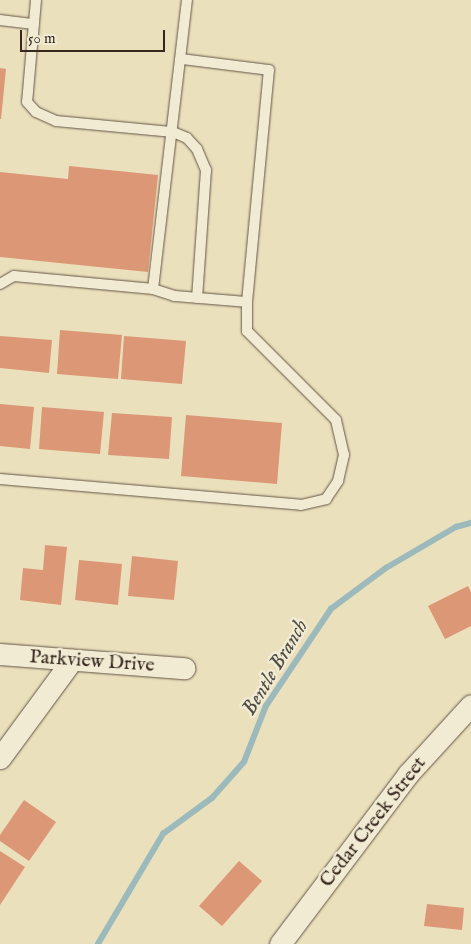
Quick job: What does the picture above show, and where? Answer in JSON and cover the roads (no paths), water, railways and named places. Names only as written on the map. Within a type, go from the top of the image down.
[{"type":"street","name":"Parkview Drive","points":[[0,654],[184,668]]},
{"type":"street","points":[[0,758],[72,660]]},
{"type":"street","name":"Cedar Creek Street","points":[[280,944],[408,774],[471,705]]},
{"type":"lane","points":[[36,0],[28,102],[36,112],[56,121],[173,132],[188,138],[197,148],[206,170],[197,298]]},
{"type":"lane","points":[[153,289],[182,59],[187,0]]},
{"type":"lane","points":[[0,20],[34,24]]},
{"type":"lane","points":[[0,479],[301,505],[326,499],[338,481],[344,455],[336,420],[247,332],[247,302],[269,70],[182,59]]},
{"type":"lane","points":[[0,284],[14,276],[153,289],[197,298],[247,302]]},
{"type":"waterway","name":"Bentle Branch","points":[[98,944],[163,834],[212,798],[244,762],[266,706],[331,609],[386,568],[456,527],[471,523]]}]
